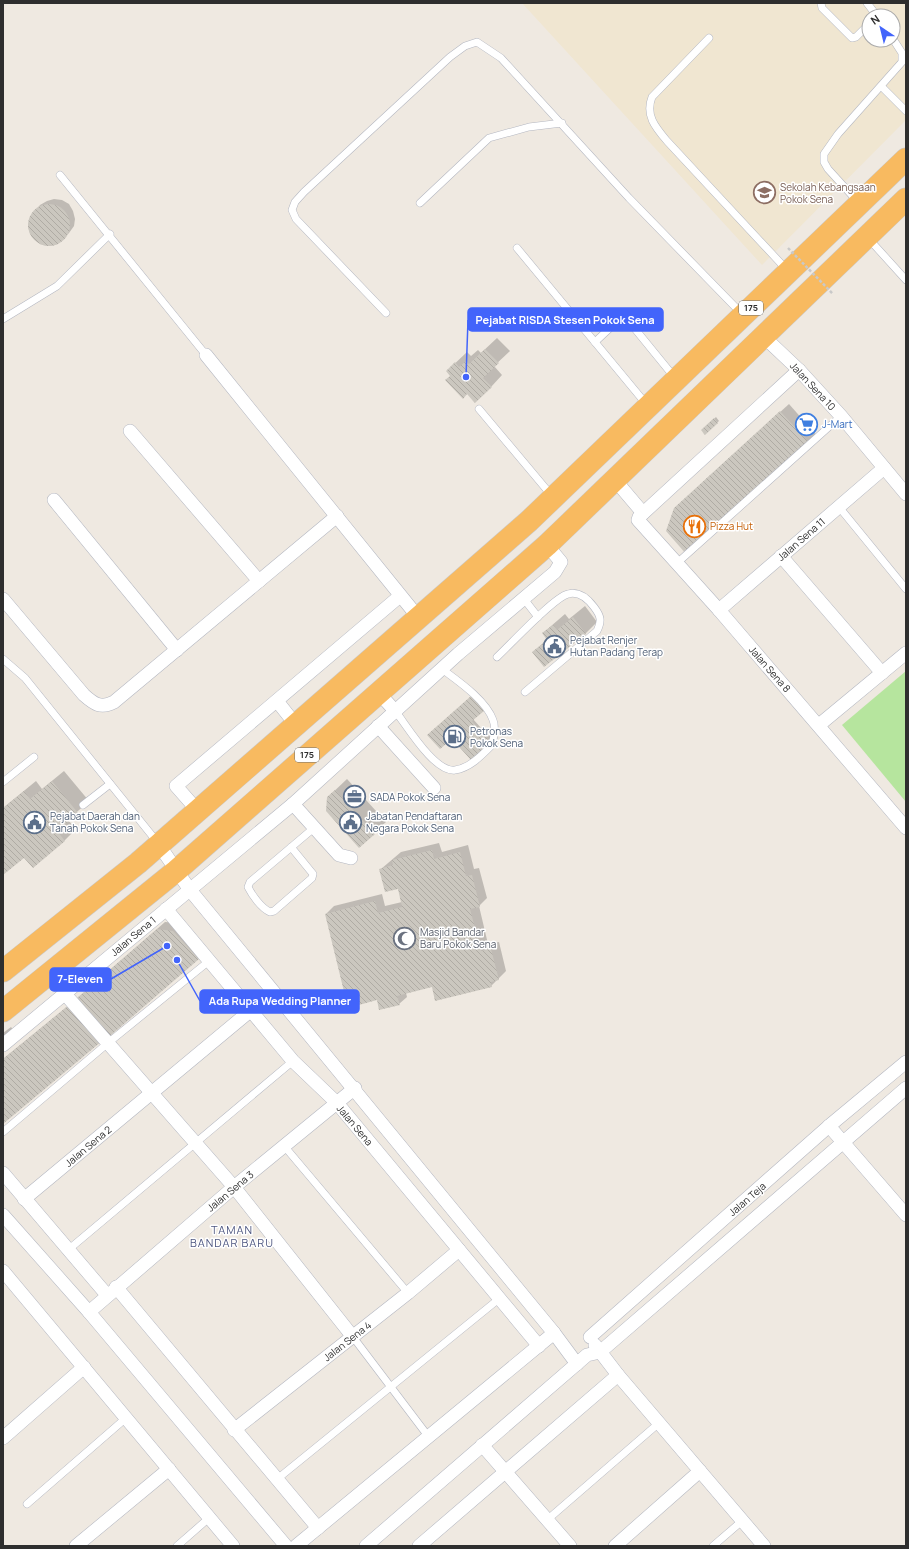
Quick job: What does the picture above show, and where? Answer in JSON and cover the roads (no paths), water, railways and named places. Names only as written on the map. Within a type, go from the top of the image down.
[{"type":"highway","name":"175","points":[[3,971],[159,845],[529,521],[906,159]]},
{"type":"highway","name":"175","points":[[3,1011],[176,871],[425,650],[547,545],[867,236],[901,207]]},
{"type":"street","name":"Jalan Sena 10","points":[[763,336],[799,370],[841,416],[906,494]]},
{"type":"street","points":[[206,355],[418,617]]},
{"type":"street","points":[[615,480],[644,513],[799,370]]},
{"type":"street","points":[[130,431],[259,581]]},
{"type":"street","name":"Jalan Sena 11","points":[[719,610],[884,468]]},
{"type":"street","points":[[54,500],[177,650]]},
{"type":"street","name":"Jalan Sena 8","points":[[644,513],[639,518],[639,524],[719,610],[906,828]]},
{"type":"street","points":[[3,599],[84,695],[94,704],[108,706],[337,516]]},
{"type":"street","points":[[378,692],[396,712],[442,669],[559,568],[561,562],[559,558],[547,545]]},
{"type":"street","points":[[781,556],[882,673]]},
{"type":"street","points":[[198,810],[176,786],[400,596]]},
{"type":"street","points":[[425,650],[442,669]]},
{"type":"street","points":[[819,725],[906,653]]},
{"type":"street","points":[[277,701],[296,725]]},
{"type":"street","name":"Jalan Sena 1","points":[[3,1045],[293,804],[378,726],[396,712]]},
{"type":"street","points":[[378,726],[434,788]]},
{"type":"street","points":[[293,804],[339,855],[351,858]]},
{"type":"street","points":[[159,845],[190,890],[355,1088],[554,1333],[577,1364]]},
{"type":"street","name":"Jalan Sena","points":[[166,909],[250,1011],[293,1060],[337,1103],[539,1346]]},
{"type":"street","points":[[65,994],[234,1187],[353,1337]]},
{"type":"street","name":"Jalan Sena 2","points":[[24,1199],[250,1011]]},
{"type":"street","name":"Jalan Teja","points":[[590,1337],[829,1126],[906,1062]]},
{"type":"street","name":"Jalan Sena 3","points":[[89,1312],[234,1187],[285,1147],[355,1088]]},
{"type":"street","name":"Jalan Teja","points":[[600,1352],[906,1088]]},
{"type":"street","points":[[829,1126],[906,1214]]},
{"type":"street","points":[[3,1173],[68,1250],[112,1291],[318,1528]]},
{"type":"street","points":[[3,1215],[89,1312],[286,1546]]},
{"type":"street","name":"Jalan Sena 4","points":[[234,1430],[408,1293],[459,1250]]},
{"type":"street","points":[[3,1271],[233,1546]]},
{"type":"street","points":[[296,1546],[554,1333]]},
{"type":"street","points":[[590,1337],[618,1374],[764,1546]]},
{"type":"street","points":[[587,1355],[590,1337]]},
{"type":"street","points":[[366,1546],[587,1355],[600,1352]]},
{"type":"street","points":[[3,1438],[84,1367]]},
{"type":"street","points":[[419,1546],[618,1374]]},
{"type":"street","points":[[482,1445],[570,1546]]},
{"type":"street","points":[[76,1546],[169,1469]]},
{"type":"street","points":[[615,1546],[700,1472]]},
{"type":"lane","points":[[821,3],[822,8],[852,38],[856,37],[861,32]]},
{"type":"lane","points":[[709,38],[652,97],[649,105],[649,116],[656,128],[667,141],[789,272]]},
{"type":"lane","points":[[386,313],[296,219],[292,210],[295,202],[304,192],[450,57],[465,46],[477,42],[501,58],[629,198],[743,316]]},
{"type":"lane","points":[[859,204],[828,169],[824,162],[824,154],[838,134],[882,87],[902,62],[902,53],[899,48]]},
{"type":"lane","points":[[882,87],[906,111]]},
{"type":"lane","points":[[420,203],[490,138],[529,127],[562,123]]},
{"type":"lane","points":[[60,175],[110,234],[206,355]]},
{"type":"lane","points":[[3,320],[57,286],[110,234]]},
{"type":"lane","points":[[867,236],[906,280]]},
{"type":"lane","points":[[517,248],[649,407]]},
{"type":"lane","points":[[595,342],[611,327],[624,321],[631,324],[676,380]]},
{"type":"lane","points":[[479,409],[554,497]]},
{"type":"lane","points":[[676,564],[841,416]]},
{"type":"lane","points":[[839,506],[906,589]]},
{"type":"lane","points":[[497,657],[538,617],[562,597],[569,594],[578,594],[586,598],[592,605],[600,615],[602,622],[597,631],[525,692]]},
{"type":"lane","points":[[524,599],[538,617]]},
{"type":"lane","points":[[3,658],[25,678],[159,845]]},
{"type":"lane","points":[[396,712],[435,762],[445,770],[462,768],[474,762],[488,749],[492,745],[494,735],[494,721],[488,710],[471,692],[442,669]]},
{"type":"lane","points":[[3,782],[34,757]]},
{"type":"lane","points":[[83,805],[110,784]]},
{"type":"lane","points":[[291,848],[313,874],[312,878],[274,911],[270,912],[263,907],[248,887],[250,882],[315,827]]},
{"type":"lane","points":[[3,1132],[208,961]]},
{"type":"lane","points":[[68,1250],[293,1060]]},
{"type":"lane","points":[[285,1147],[408,1293]]},
{"type":"lane","points":[[276,1480],[500,1298]]},
{"type":"lane","points":[[353,1337],[428,1436]]},
{"type":"lane","points":[[28,1504],[126,1418]]},
{"type":"lane","points":[[547,1520],[659,1423]]},
{"type":"lane","points":[[176,1546],[209,1518]]},
{"type":"lane","points":[[713,1546],[742,1521]]},
{"type":"place","name":"Sekolah Kebangsaan Pokok Sena","points":[[765,193]]},
{"type":"place","name":"Pejabat RISDA Stesen Pokok Sena","points":[[466,377]]},
{"type":"place","name":"J-Mart","points":[[807,424]]},
{"type":"place","name":"Pizza Hut","points":[[694,526]]},
{"type":"place","name":"Pejabat Renjer Hutan Padang Terap","points":[[555,646]]},
{"type":"place","name":"Petronas Pokok Sena","points":[[455,737]]},
{"type":"place","name":"SADA Pokok Sena","points":[[355,797]]},
{"type":"place","name":"Pejabat Daerah dan Tanah Pokok Sena","points":[[35,822]]},
{"type":"place","name":"Jabatan Pendaftaran Negara Pokok Sena","points":[[351,822]]},
{"type":"place","name":"Masjid Bandar Baru Pokok Sena","points":[[404,938]]},
{"type":"place","name":"7-Eleven","points":[[167,946]]},
{"type":"place","name":"Ada Rupa Wedding Planner","points":[[177,960]]},
{"type":"district","name":"TAMAN BANDAR BARU","points":[[232,1236]]}]
